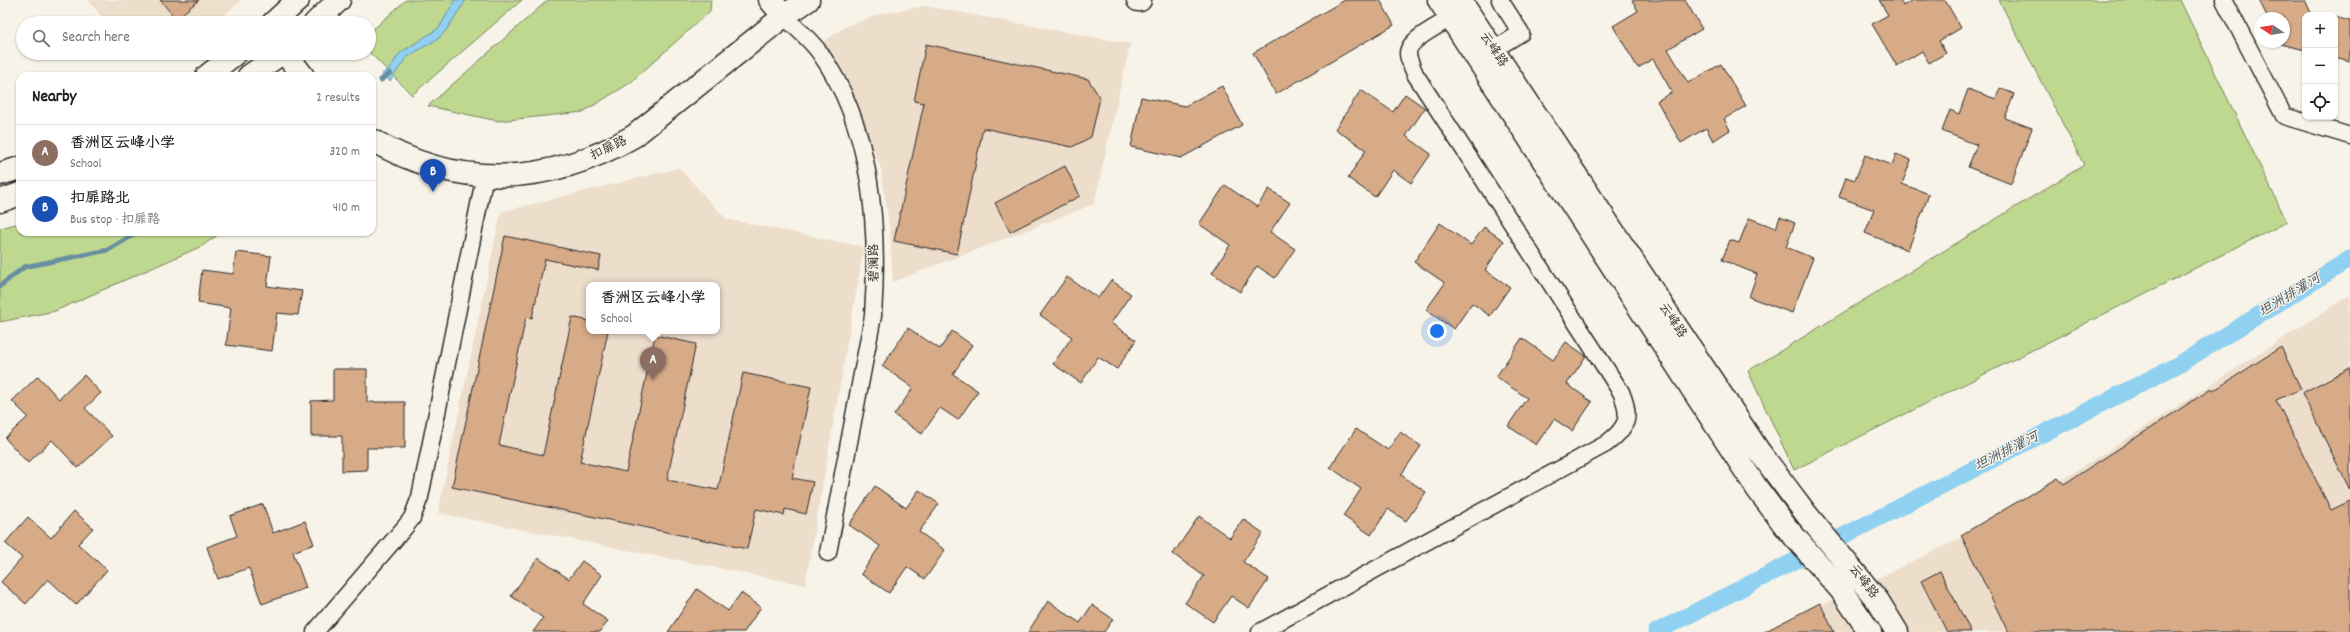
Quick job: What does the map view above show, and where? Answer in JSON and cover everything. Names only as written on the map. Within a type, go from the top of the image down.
[{"type":"street","points":[[281,16],[298,0]]},
{"type":"street","points":[[322,16],[339,0]]},
{"type":"street","name":"碧澜路","points":[[770,0],[820,54],[835,78],[855,121],[865,162],[874,234],[875,285],[873,316],[828,553]]},
{"type":"street","name":"扣扉路","points":[[376,142],[417,162],[441,169],[485,175],[531,174],[556,170],[614,148],[659,118],[784,16],[808,0]]},
{"type":"street","name":"云峰路","points":[[1438,0],[1455,9],[1493,50],[1774,472],[1807,515],[1878,601],[1897,632]]},
{"type":"street","points":[[2224,0],[2284,116],[2350,136]]},
{"type":"street","points":[[1493,50],[1521,33],[1501,1]]},
{"type":"street","points":[[1260,632],[1606,444],[1621,433],[1625,424],[1628,414],[1621,392],[1415,74],[1408,53],[1409,47],[1414,41],[1455,9]]},
{"type":"street","name":"云峰路","points":[[1455,9],[1758,490],[1865,625]]},
{"type":"street","points":[[212,72],[227,60]]},
{"type":"street","points":[[255,72],[273,60]]},
{"type":"street","points":[[290,60],[300,72]]},
{"type":"street","points":[[0,174],[16,169]]},
{"type":"street","points":[[316,632],[405,527],[420,497],[485,175]]},
{"type":"street","points":[[0,201],[16,195]]},
{"type":"shaded area","points":[[88,0],[242,0],[223,16],[101,16]]},
{"type":"shaded area","points":[[925,6],[1130,44],[1094,204],[893,282],[890,231],[881,169],[844,74],[823,42],[845,27],[880,14]]},
{"type":"shaded area","points":[[679,168],[726,219],[864,247],[805,585],[438,513],[501,212]]},
{"type":"shaded area","points":[[2350,295],[2350,632],[1767,632],[2008,515]]},
{"type":"green space","points":[[406,0],[522,0],[412,95],[376,59],[376,27]]},
{"type":"green space","points":[[548,0],[711,0],[710,11],[630,83],[583,112],[498,121],[428,106]]},
{"type":"green space","points":[[1999,0],[2180,0],[2287,222],[1794,470],[1748,371],[2084,165]]},
{"type":"green space","points":[[16,224],[16,236],[216,236],[202,246],[55,311],[0,322],[0,228]]},
{"type":"water","points":[[455,0],[466,0],[447,29],[439,38],[407,57],[390,81],[382,74],[389,69],[400,53],[439,28]]},
{"type":"building","points":[[160,0],[199,0],[180,16],[173,16]]},
{"type":"building","points":[[1345,0],[1380,0],[1394,25],[1276,94],[1253,53]]},
{"type":"building","points":[[1632,0],[1685,0],[1702,29],[1668,49],[1688,83],[1721,64],[1746,106],[1724,119],[1730,130],[1713,141],[1706,128],[1681,143],[1657,101],[1672,92],[1653,59],[1638,68],[1613,26],[1638,11]]},
{"type":"building","points":[[1879,0],[1900,0],[1903,6],[1913,0],[1945,0],[1961,28],[1939,41],[1946,53],[1929,63],[1922,51],[1897,66],[1872,24],[1888,15]]},
{"type":"building","points":[[2259,0],[2305,0],[2311,12],[2302,12],[2302,49],[2290,46],[2290,12],[2265,12]]},
{"type":"building","points":[[2338,18],[2350,21],[2350,61],[2338,58]]},
{"type":"building","points":[[926,44],[1088,79],[1100,98],[1091,137],[1072,147],[983,128],[957,254],[894,241],[924,103],[914,101]]},
{"type":"building","points":[[1222,86],[1242,125],[1181,158],[1131,147],[1141,97],[1185,106]]},
{"type":"building","points":[[2000,88],[2014,94],[2005,118],[2032,128],[2011,184],[1968,167],[1977,145],[1942,131],[1950,110],[1959,114],[1968,89],[1996,99]]},
{"type":"building","points":[[1361,90],[1393,112],[1405,94],[1425,108],[1406,136],[1431,154],[1411,183],[1393,170],[1375,197],[1348,178],[1366,150],[1335,129]]},
{"type":"building","points":[[1896,154],[1911,160],[1902,184],[1929,194],[1908,250],[1865,233],[1874,210],[1839,197],[1846,177],[1855,180],[1865,155],[1892,165]]},
{"type":"building","points":[[1065,166],[1080,196],[1010,232],[995,203]]},
{"type":"building","points":[[1225,185],[1257,207],[1269,189],[1290,203],[1270,232],[1295,249],[1275,278],[1257,266],[1240,292],[1212,273],[1230,245],[1199,224]]},
{"type":"building","points":[[1780,217],[1795,223],[1786,247],[1813,258],[1792,313],[1749,297],[1757,274],[1722,260],[1730,240],[1739,243],[1749,218],[1776,228]]},
{"type":"building","points":[[1440,223],[1471,245],[1484,227],[1504,241],[1485,270],[1510,287],[1490,316],[1472,303],[1454,329],[1426,310],[1445,283],[1414,262]]},
{"type":"building","points":[[505,236],[601,256],[598,270],[545,259],[532,318],[526,317],[499,445],[543,455],[572,317],[586,320],[586,334],[607,334],[580,462],[626,472],[655,335],[696,344],[667,480],[718,490],[743,373],[811,387],[792,478],[813,482],[806,514],[785,509],[784,515],[756,509],[747,549],[452,487]]},
{"type":"building","points":[[236,252],[271,256],[267,286],[302,291],[298,315],[277,313],[272,351],[226,345],[231,308],[198,303],[202,270],[233,274]]},
{"type":"building","points":[[1067,277],[1098,298],[1111,280],[1131,294],[1111,323],[1136,340],[1117,369],[1098,357],[1081,383],[1053,364],[1072,337],[1040,315]]},
{"type":"building","points":[[908,328],[940,349],[952,331],[972,345],[953,374],[978,391],[958,420],[940,408],[922,434],[894,415],[913,388],[882,366]]},
{"type":"building","points":[[1522,338],[1553,360],[1566,342],[1586,356],[1567,384],[1592,402],[1572,431],[1554,419],[1536,445],[1508,426],[1527,398],[1496,377]]},
{"type":"building","points":[[2281,347],[2301,389],[2276,400],[2331,510],[2350,501],[2350,632],[2008,632],[1961,535],[2058,478],[2064,484],[2211,389],[2213,391]]},
{"type":"building","points":[[2350,368],[2350,490],[2302,393]]},
{"type":"building","points":[[333,369],[367,369],[367,402],[405,402],[405,448],[367,448],[367,470],[342,471],[342,436],[311,436],[311,401],[333,400]]},
{"type":"building","points":[[84,375],[101,393],[85,408],[112,436],[78,468],[52,440],[28,463],[5,438],[28,417],[12,401],[38,376],[59,399]]},
{"type":"building","points":[[1356,429],[1388,450],[1400,432],[1421,446],[1401,475],[1426,492],[1406,521],[1388,509],[1371,535],[1343,516],[1361,489],[1330,467]]},
{"type":"building","points":[[875,486],[906,508],[919,490],[939,504],[919,532],[945,550],[925,579],[907,567],[889,593],[861,574],[880,546],[849,525]]},
{"type":"building","points":[[263,504],[273,533],[305,521],[314,544],[293,552],[306,588],[262,604],[249,568],[218,579],[207,547],[237,536],[230,516]]},
{"type":"building","points":[[74,511],[93,528],[78,544],[107,570],[76,605],[48,579],[26,604],[1,582],[22,558],[5,543],[28,517],[51,538]]},
{"type":"building","points":[[1199,516],[1230,538],[1243,519],[1263,533],[1243,562],[1269,579],[1249,608],[1231,596],[1213,622],[1185,603],[1204,576],[1173,554]]},
{"type":"building","points":[[538,558],[569,579],[582,561],[602,575],[583,604],[608,621],[600,632],[533,632],[543,618],[511,596]]},
{"type":"building","points":[[1940,571],[1971,632],[1947,632],[1921,581]]},
{"type":"building","points":[[697,589],[728,611],[741,593],[761,607],[744,632],[668,632]]},
{"type":"building","points":[[1048,601],[1080,623],[1092,605],[1113,619],[1104,632],[1028,632]]},
{"type":"building","points":[[1820,603],[1834,632],[1764,632]]},
{"type":"waterway","points":[[381,80],[390,73]]},
{"type":"waterway","points":[[0,286],[24,267],[108,250],[131,236]]},
{"type":"waterway","name":"坦洲排灌河","points":[[1656,632],[2181,363],[2350,259]]},
{"type":"place","name":"扣扉路北","points":[[433,192]]},
{"type":"place","name":"香洲区云峰小学","points":[[653,380]]}]
